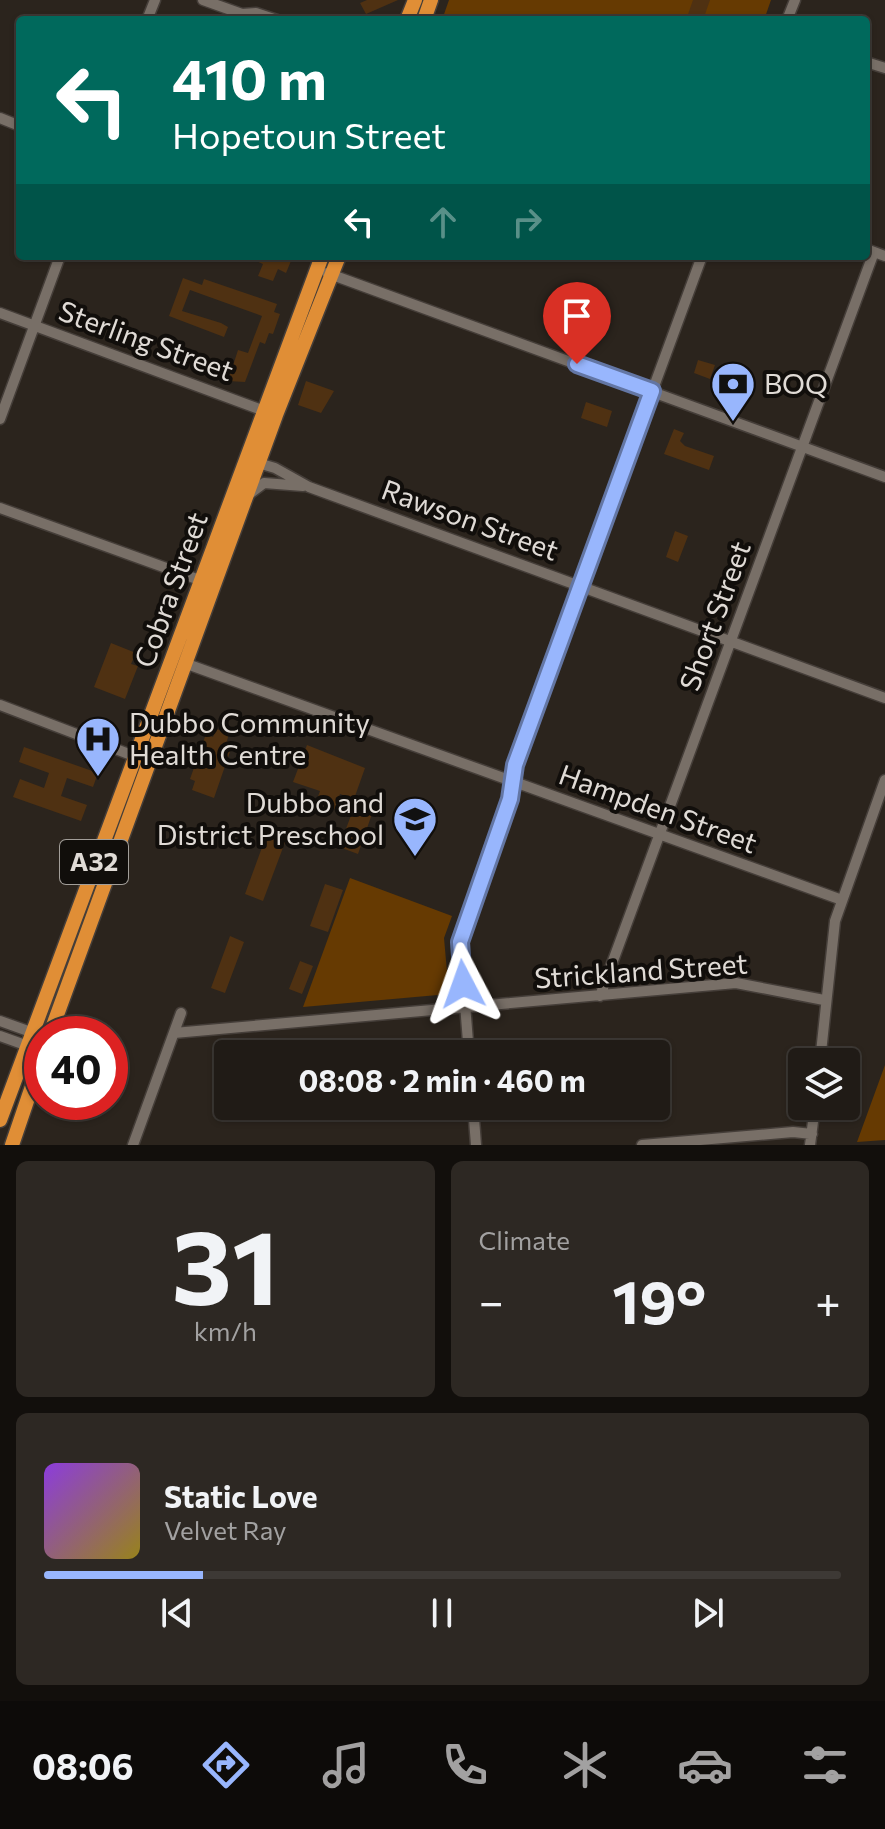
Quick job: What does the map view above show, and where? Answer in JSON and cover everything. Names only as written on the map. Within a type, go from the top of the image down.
[{"type":"highway","name":"Cobra Street","points":[[41,1016],[134,756],[201,583],[239,498],[324,266]]},
{"type":"highway","name":"Cobra Street","points":[[57,1016],[187,664],[219,570],[239,498],[260,462],[270,413]]},
{"type":"highway","points":[[146,731],[175,670],[187,664],[180,653],[181,639]]},
{"type":"highway","points":[[134,756],[150,749],[163,725]]},
{"type":"highway","name":"Cobra Street","points":[[0,1120],[24,1060]]},
{"type":"highway","points":[[12,1145],[24,1109]]},
{"type":"street","points":[[206,1],[243,16]]},
{"type":"street","name":"Short Street","points":[[600,996],[875,253]]},
{"type":"street","points":[[0,419],[59,260]]},
{"type":"street","points":[[468,1040],[460,942],[510,799],[515,765],[701,260]]},
{"type":"street","points":[[324,266],[885,477]]},
{"type":"street","name":"Sterling Street","points":[[0,313],[270,413]]},
{"type":"street","name":"Rawson Street","points":[[260,462],[309,487],[885,698]]},
{"type":"street","name":"Rawson Street","points":[[239,498],[264,483],[309,487]]},
{"type":"street","points":[[0,508],[201,583],[211,580],[219,570]]},
{"type":"street","name":"Hampden Street","points":[[187,664],[842,900]]},
{"type":"street","points":[[0,705],[134,756]]},
{"type":"street","points":[[821,1048],[835,921],[885,780]]},
{"type":"street","name":"Strickland Street","points":[[174,1033],[736,983],[824,1000]]},
{"type":"street","points":[[133,1145],[181,1013]]},
{"type":"street","points":[[0,1021],[24,1033]]},
{"type":"street","points":[[0,1036],[24,1037]]},
{"type":"street","points":[[474,1120],[476,1145]]},
{"type":"street","points":[[642,1145],[793,1132],[811,1140],[813,1120]]},
{"type":"shaded area","points":[[449,0],[771,0],[765,16],[443,16]]},
{"type":"shaded area","points":[[350,878],[452,916],[444,938],[449,994],[303,1007]]},
{"type":"shaded area","points":[[885,1065],[885,1140],[857,1142]]},
{"type":"building","points":[[367,0],[398,0],[366,14],[360,3]]},
{"type":"building","points":[[693,0],[710,0],[704,16],[687,16]]},
{"type":"building","points":[[254,260],[291,260],[286,273],[278,269],[273,281],[258,276],[263,264]]},
{"type":"building","points":[[183,278],[202,285],[204,279],[277,304],[274,312],[280,314],[273,334],[269,333],[265,344],[260,342],[245,382],[228,381],[238,350],[248,353],[262,316],[190,290],[182,311],[228,327],[224,337],[169,316]]},
{"type":"building","points":[[698,360],[715,365],[710,379],[694,373]]},
{"type":"building","points":[[306,381],[334,391],[321,413],[298,405]]},
{"type":"building","points":[[586,402],[612,411],[607,427],[581,418]]},
{"type":"building","points":[[674,429],[684,433],[680,441],[685,446],[714,456],[709,470],[664,454]]},
{"type":"building","points":[[675,531],[688,536],[678,562],[666,557]]},
{"type":"building","points":[[111,643],[136,653],[131,664],[138,666],[125,699],[94,687]]},
{"type":"building","points":[[216,729],[229,733],[227,741],[233,743],[214,798],[192,790],[195,781],[190,779],[206,734],[213,737]]},
{"type":"building","points":[[307,745],[365,768],[354,799],[340,794],[335,809],[316,802],[320,791],[293,782]]},
{"type":"building","points":[[24,747],[98,773],[93,787],[67,778],[61,796],[87,805],[81,821],[13,797],[20,779],[44,788],[49,773],[19,762]]},
{"type":"building","points":[[355,805],[373,811],[358,854],[339,847]]},
{"type":"building","points":[[268,831],[287,837],[263,901],[245,894]]},
{"type":"building","points":[[325,884],[343,890],[328,932],[310,926]]},
{"type":"building","points":[[230,936],[244,942],[225,993],[211,988]]},
{"type":"building","points":[[300,961],[313,966],[302,994],[289,989]]},
{"type":"place","name":"BOQ","points":[[733,423]]},
{"type":"place","name":"Dubbo Community Health Centre","points":[[98,778]]},
{"type":"place","name":"Dubbo and District Preschool","points":[[415,858]]},
{"type":"route","points":[[463,984],[460,942],[510,799],[515,765],[652,391],[577,364]]}]
